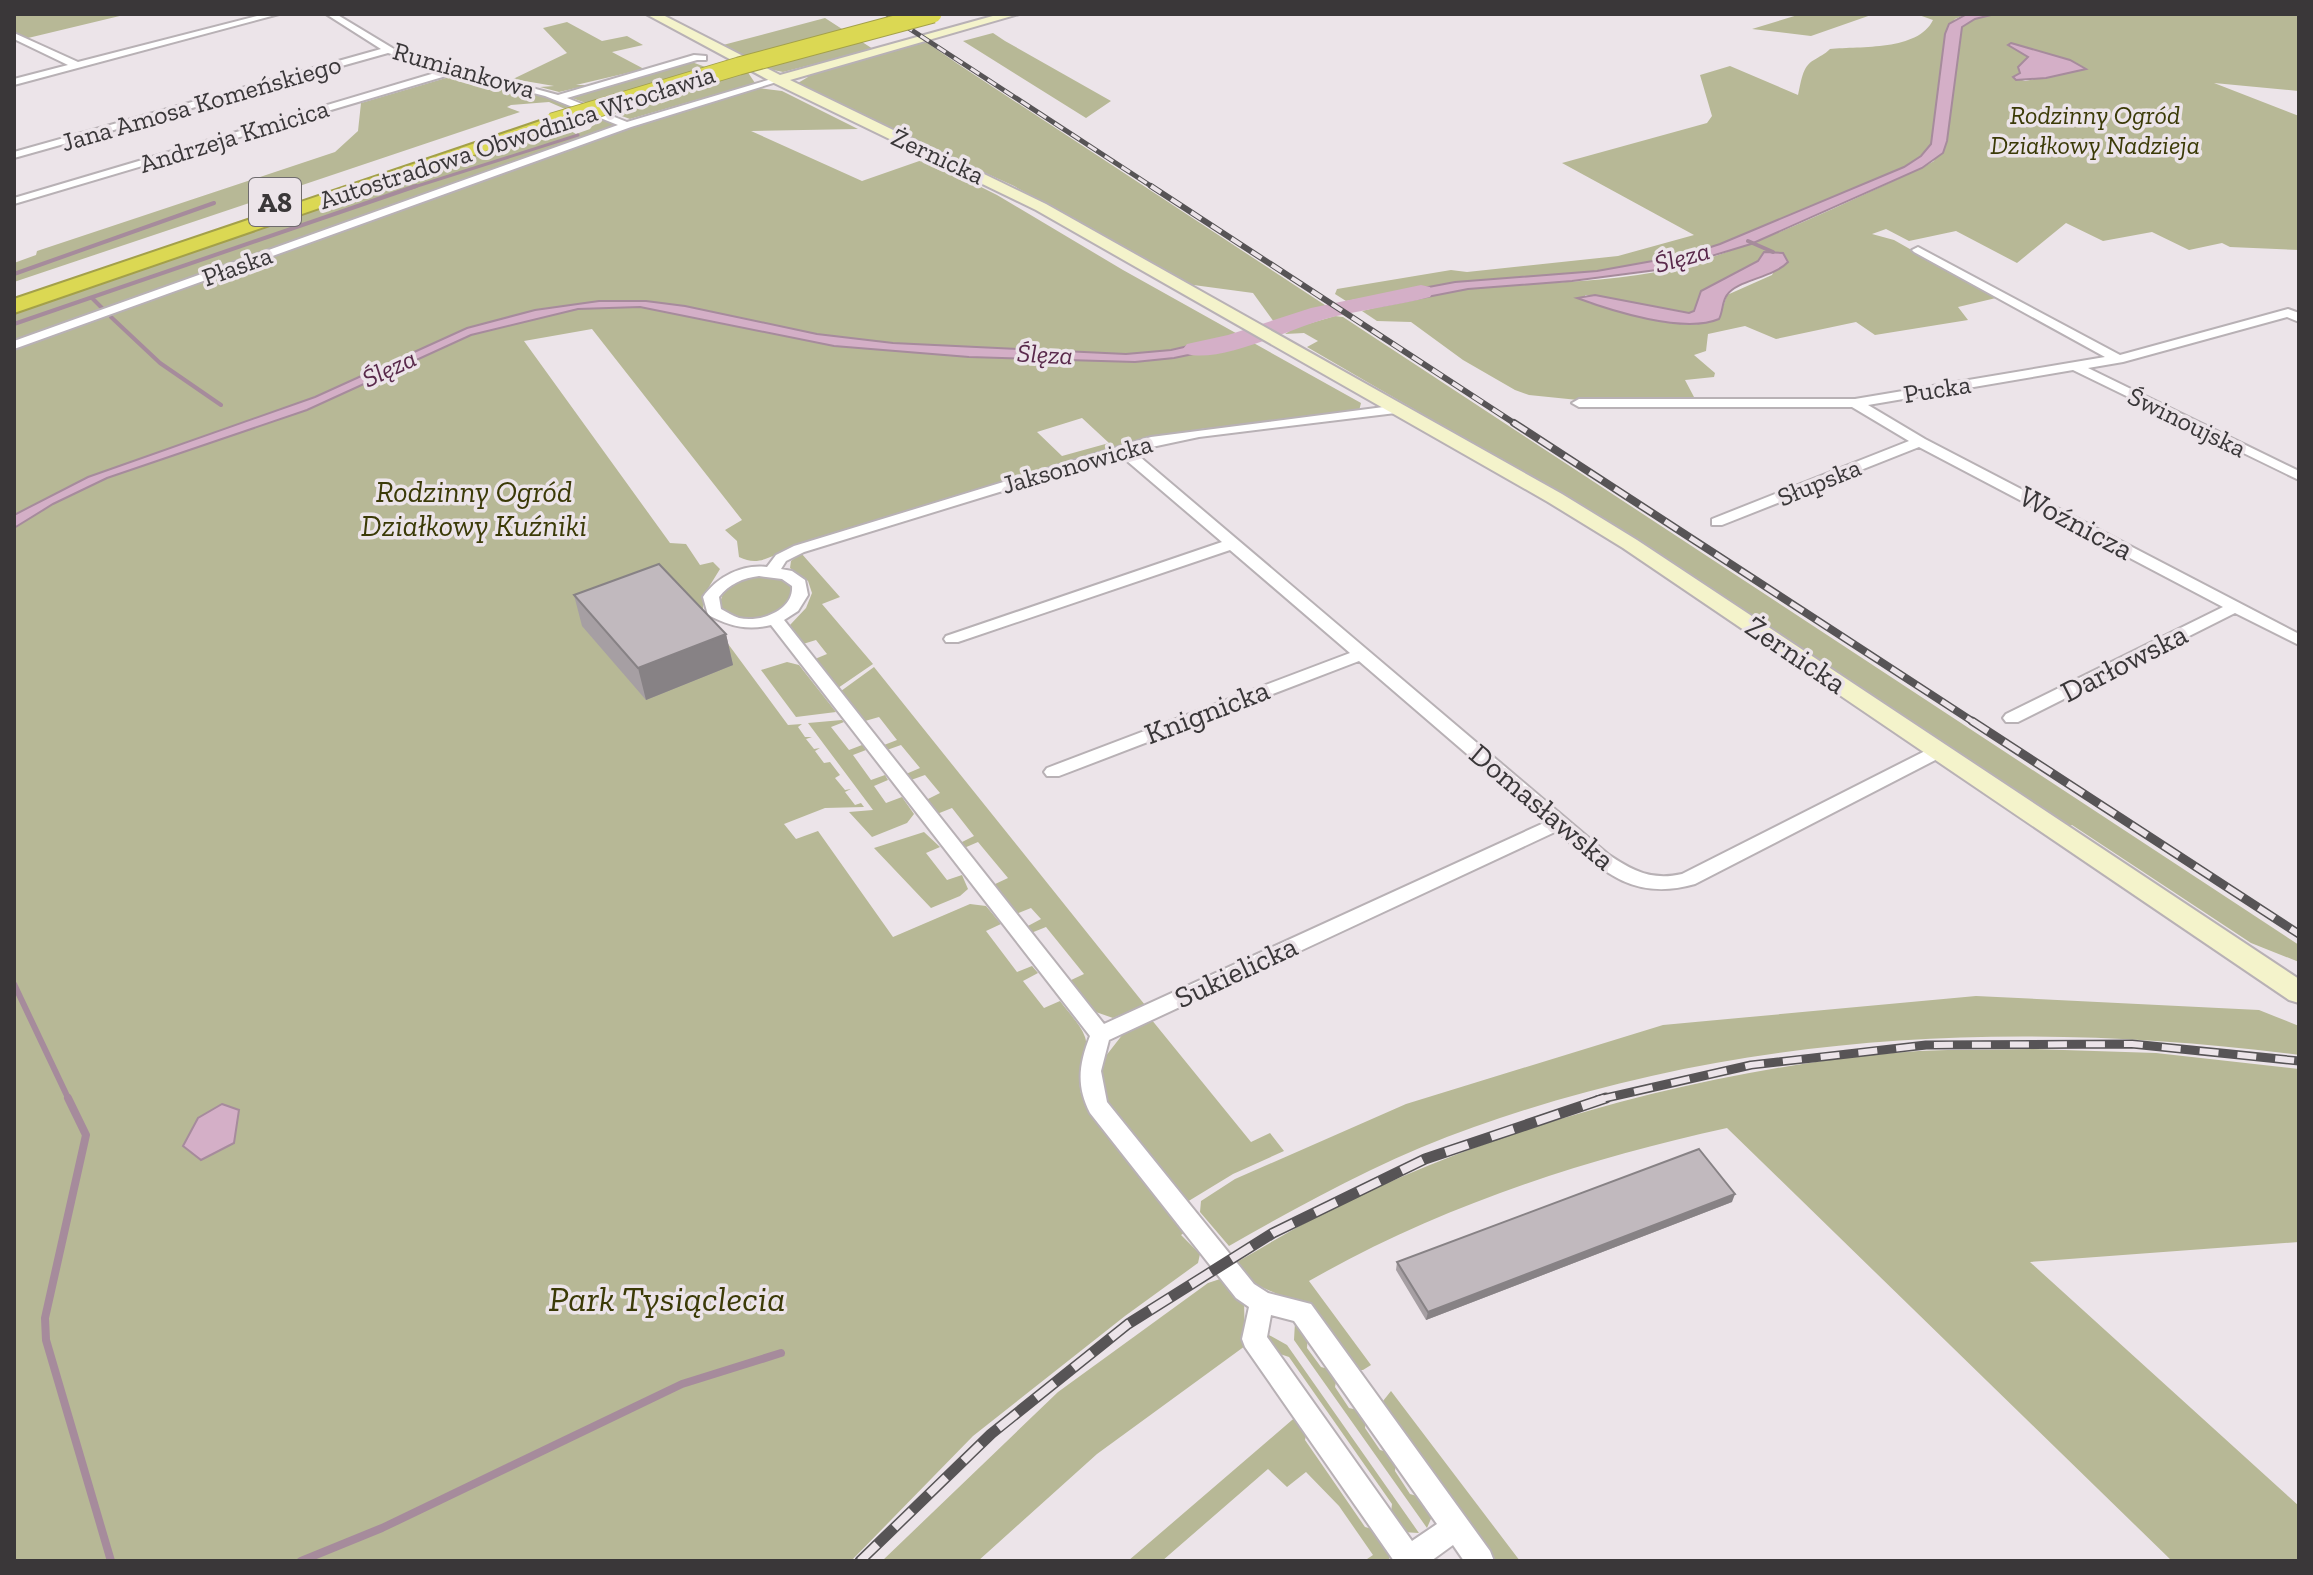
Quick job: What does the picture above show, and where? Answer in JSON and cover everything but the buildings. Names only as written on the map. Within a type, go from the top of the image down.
[{"type":"highway","name":"Autostradowa Obwodnica Wrocławia","points":[[14,292],[712,64],[898,14]]},
{"type":"highway","name":"Autostradowa Obwodnica Wrocławia","points":[[14,306],[544,119],[933,14]]},
{"type":"street","points":[[14,82],[275,14]]},
{"type":"street","name":"Rumiankowa","points":[[330,14],[388,50],[557,98],[700,57]]},
{"type":"street","name":"Żernicka","points":[[652,14],[778,80],[1007,189],[1599,524],[2299,993]]},
{"type":"street","points":[[778,80],[1013,14]]},
{"type":"street","points":[[14,36],[76,65]]},
{"type":"street","name":"Jana Amosa Komeńskiego","points":[[14,155],[388,50]]},
{"type":"street","name":"Andrzeja Kmicica","points":[[14,201],[454,70]]},
{"type":"street","name":"Płaska","points":[[14,345],[627,125],[778,80]]},
{"type":"street","points":[[557,98],[627,125]]},
{"type":"street","points":[[1918,250],[2118,359]]},
{"type":"street","name":"Pucka","points":[[1579,403],[1855,403],[2118,359],[2293,315]]},
{"type":"street","name":"Świnoujska","points":[[2076,367],[2299,476]]},
{"type":"street","name":"Woźnicza","points":[[1855,403],[1920,442],[2299,640]]},
{"type":"street","name":"Jaksonowicka","points":[[772,571],[781,558],[799,549],[1122,449],[1199,433],[1399,409]]},
{"type":"street","name":"Słupska","points":[[1717,522],[1920,442]]},
{"type":"street","name":"Domasławska","points":[[1122,449],[1602,860],[1628,877],[1650,886],[1669,885],[1688,879],[1939,751]]},
{"type":"street","points":[[952,639],[1232,544]]},
{"type":"street","points":[[772,571],[796,580],[802,587],[798,605],[775,619],[733,622],[722,618],[710,605],[715,589],[723,582],[746,573],[772,571]]},
{"type":"street","name":"Darłowska","points":[[2012,718],[2235,607]]},
{"type":"street","points":[[775,619],[1101,1035],[1088,1075],[1090,1092],[1098,1107],[1245,1291],[1262,1302],[1302,1312],[1480,1561]]},
{"type":"street","name":"Knignicka","points":[[1053,772],[1361,654]]},
{"type":"street","name":"Sukielicka","points":[[1101,1035],[1559,823]]},
{"type":"street","points":[[1262,1302],[1254,1339],[1409,1560],[1456,1527]]},
{"type":"green space","points":[[14,14],[128,14],[28,38],[14,32]]},
{"type":"green space","points":[[1801,14],[1874,14],[1811,36],[1752,29]]},
{"type":"green space","points":[[1916,14],[1967,14],[1955,19],[1945,34],[1931,144],[1921,156],[1904,167],[1720,244],[1686,255],[1597,271],[1455,282],[1346,301],[1335,294],[1337,289],[1451,270],[1467,272],[1618,256],[1694,235],[1562,163],[1707,123],[1712,116],[1700,75],[1730,66],[1798,95],[1807,66],[1830,49],[1888,45],[1915,37],[1926,30],[1933,20]]},
{"type":"green space","name":"Rodzinny Ogród Działkowy Nadzieja","points":[[1995,14],[2299,14],[2299,91],[2214,83],[2299,116],[2299,250],[2230,247],[2222,243],[2189,250],[2152,232],[2103,241],[2066,223],[2017,263],[1956,231],[1909,241],[1886,229],[1872,234],[1894,240],[1996,298],[1958,307],[1968,320],[1875,335],[1856,322],[1776,339],[1745,326],[1708,334],[1706,351],[1694,355],[1715,373],[1714,377],[1685,380],[1694,397],[1578,400],[1529,395],[1463,360],[1411,322],[1377,321],[1362,311],[1456,291],[1624,277],[1675,268],[1769,236],[1922,168],[1934,161],[1951,113],[1962,27],[1975,19]],"holes":[[[2011,43],[2070,60],[2086,69],[2025,81],[2013,77],[2020,73],[2028,57]],[[1764,252],[1783,253],[1772,275],[1727,295],[1719,319],[1704,323],[1688,325],[1654,320],[1589,303],[1585,295],[1689,313],[1694,311],[1702,291],[1758,261]]]},
{"type":"green space","points":[[825,18],[873,49],[783,72],[723,45]]},
{"type":"green space","points":[[567,22],[602,41],[627,36],[643,45],[612,52],[644,69],[559,92],[540,87],[554,86],[513,79],[567,53],[543,28]]},
{"type":"green space","points":[[993,33],[1111,101],[1086,118],[963,41]]},
{"type":"green space","points":[[926,42],[1328,307],[1274,322],[1253,293],[1186,284],[1014,186],[860,116],[798,83],[808,77],[804,75]]},
{"type":"green space","points":[[689,61],[711,69],[747,71],[755,83],[630,119],[572,98]]},
{"type":"green space","points":[[456,75],[566,103],[614,125],[14,342],[14,314],[517,140],[564,127],[576,134],[590,129],[595,122],[549,102],[511,105],[507,107],[520,112],[14,282],[14,263],[36,255],[37,251],[335,152],[358,131],[361,103]]},
{"type":"green space","points":[[757,88],[782,91],[858,129],[751,131],[862,181],[925,159],[997,195],[1123,270],[1361,403],[1359,411],[1201,429],[1145,439],[753,561],[739,557],[737,541],[725,530],[742,520],[592,329],[524,341],[670,543],[686,544],[700,565],[713,562],[720,569],[704,595],[703,610],[788,725],[802,724],[798,727],[805,737],[812,737],[806,739],[814,749],[820,748],[815,751],[824,763],[830,762],[840,775],[835,778],[845,790],[851,789],[845,792],[855,805],[861,803],[864,807],[825,808],[784,824],[796,839],[818,831],[893,937],[970,904],[986,906],[1001,924],[986,931],[1017,972],[1032,966],[1038,973],[1023,981],[1044,1008],[1060,1001],[1081,1028],[1086,1045],[1080,1075],[1085,1104],[1187,1231],[1181,1235],[1200,1254],[1198,1263],[1125,1316],[973,1436],[851,1561],[14,1561],[14,348],[630,126]],"holes":[[[1082,418],[1109,443],[1062,456],[1037,432]]]},
{"type":"green space","points":[[1335,316],[1343,317],[2299,945],[2299,962],[2251,943],[2072,825],[2068,827],[1608,522],[1307,347],[1318,341],[1304,333],[1285,334],[1294,328]]},
{"type":"green space","points":[[801,553],[840,597],[822,604],[873,664],[838,688],[815,659],[827,654],[816,640],[803,644],[790,625],[806,608],[812,593],[808,581],[790,568],[791,561]]},
{"type":"green space","points":[[767,576],[788,583],[795,594],[778,613],[763,619],[747,620],[731,615],[719,605],[724,591],[742,579]]},
{"type":"green space","points":[[787,662],[799,665],[836,712],[796,717],[761,670]]},
{"type":"green space","points":[[874,667],[1145,1005],[1113,1018],[1093,1011],[1069,981],[1084,974],[1046,927],[1031,933],[1026,927],[1041,919],[1031,908],[1016,914],[993,885],[1008,878],[978,842],[964,848],[960,843],[974,836],[952,808],[937,814],[926,800],[940,793],[925,775],[911,780],[906,774],[920,768],[901,745],[887,750],[884,745],[897,740],[879,717],[865,721],[841,691]]},
{"type":"green space","points":[[844,722],[831,727],[849,750],[862,745],[866,750],[853,755],[871,780],[885,775],[888,780],[874,786],[886,803],[902,797],[914,814],[907,823],[872,837],[849,812],[873,810],[808,723]]},
{"type":"green space","points":[[924,832],[940,847],[926,853],[947,880],[962,875],[968,889],[960,896],[931,908],[874,848]]},
{"type":"green space","points":[[1976,996],[2259,1010],[2299,1026],[2299,1055],[2194,1044],[2089,1038],[1985,1037],[1882,1042],[1779,1053],[1676,1071],[1575,1095],[1474,1127],[1380,1166],[1229,1246],[1200,1212],[1201,1201],[1235,1179],[1406,1104],[1663,1025]]},
{"type":"green space","points":[[1151,1019],[1251,1142],[1270,1133],[1284,1151],[1233,1174],[1187,1202],[1108,1106],[1101,1071],[1105,1057],[1123,1034]]},
{"type":"green space","points":[[2033,1049],[2156,1053],[2299,1069],[2299,1242],[2030,1262],[2299,1506],[2299,1561],[2172,1561],[1727,1128],[1618,1155],[1512,1189],[1409,1230],[1309,1281],[1371,1365],[1363,1370],[1355,1370],[1302,1305],[1248,1281],[1250,1278],[1237,1262],[1325,1213],[1404,1176],[1546,1123],[1621,1102],[1772,1069],[1847,1058],[1919,1051]]},
{"type":"green space","points":[[1223,1278],[1244,1300],[1245,1346],[1097,1454],[978,1561],[882,1561],[1058,1392],[1208,1283]]},
{"type":"green space","points":[[1295,1322],[1299,1322],[1308,1333],[1307,1348],[1321,1367],[1332,1370],[1337,1377],[1335,1387],[1349,1408],[1362,1411],[1366,1419],[1365,1428],[1380,1450],[1391,1453],[1396,1462],[1395,1471],[1410,1494],[1427,1499],[1433,1514],[1427,1528],[1294,1340]]},
{"type":"green space","points":[[1269,1335],[1287,1345],[1419,1533],[1402,1532],[1390,1521],[1392,1504],[1289,1357],[1274,1352],[1267,1338]]},
{"type":"green space","points":[[1391,1391],[1520,1561],[1492,1561],[1379,1406]]},
{"type":"green space","points":[[1299,1414],[1308,1426],[1305,1440],[1365,1527],[1376,1532],[1387,1543],[1389,1561],[1364,1561],[1373,1555],[1339,1506],[1306,1472],[1287,1487],[1268,1469],[1162,1561],[1128,1561]]},
{"type":"water","points":[[1967,14],[1995,14],[1975,19],[1962,27],[1947,141],[1943,153],[1922,168],[1751,244],[1672,268],[1572,281],[1468,289],[1381,306],[1370,298],[1455,282],[1597,271],[1686,255],[1720,244],[1904,167],[1921,156],[1931,144],[1945,34],[1949,24]]},
{"type":"water","points":[[2011,43],[2070,60],[2086,69],[2046,78],[2016,80],[2013,77],[2020,73],[2018,67],[2028,57],[2008,45]]},
{"type":"water","points":[[1764,252],[1783,253],[1788,262],[1774,272],[1732,290],[1725,297],[1719,319],[1704,323],[1648,319],[1577,298],[1595,295],[1689,313],[1694,311],[1701,291],[1758,261]]},
{"type":"water","points":[[599,301],[646,301],[685,306],[817,334],[893,343],[1126,354],[1171,350],[1232,336],[1251,342],[1174,358],[1135,362],[969,357],[834,346],[640,307],[578,309],[471,335],[307,410],[107,478],[53,504],[14,528],[14,515],[88,477],[315,397],[467,328],[535,310]]},
{"type":"water","points":[[222,1104],[239,1110],[234,1143],[201,1160],[183,1146],[198,1118]]},
{"type":"waterway","points":[[411,188],[578,135]]},
{"type":"waterway","points":[[14,324],[416,186]]},
{"type":"waterway","points":[[14,274],[214,203]]},
{"type":"waterway","points":[[1748,241],[1773,252]]},
{"type":"waterway","name":"Ślęza","points":[[1196,349],[1233,342],[1320,313],[1421,292]]},
{"type":"waterway","points":[[92,298],[103,309]]},
{"type":"waterway","points":[[111,317],[160,363],[221,405]]},
{"type":"waterway","points":[[14,984],[69,1100]]},
{"type":"waterway","points":[[68,1098],[86,1135],[45,1318],[46,1340],[111,1561]]},
{"type":"waterway","points":[[301,1561],[382,1528],[682,1384],[781,1353]]},
{"type":"railway","points":[[887,14],[1154,188]]},
{"type":"railway","points":[[1151,186],[1517,425]]},
{"type":"railway","points":[[1514,423],[1975,723]]},
{"type":"railway","points":[[1972,721],[2299,934]]},
{"type":"railway","points":[[1597,1100],[1751,1065],[1926,1045],[2132,1044],[2299,1061]]},
{"type":"railway","points":[[860,1561],[991,1434],[1128,1324],[1273,1233],[1425,1159],[1606,1098]]},
{"type":"park label","name":"Rodzinny Ogród Działkowy Kuźniki","points":[[474,509]]},
{"type":"park label","name":"Park Tysiąclecia","points":[[667,1298]]}]
